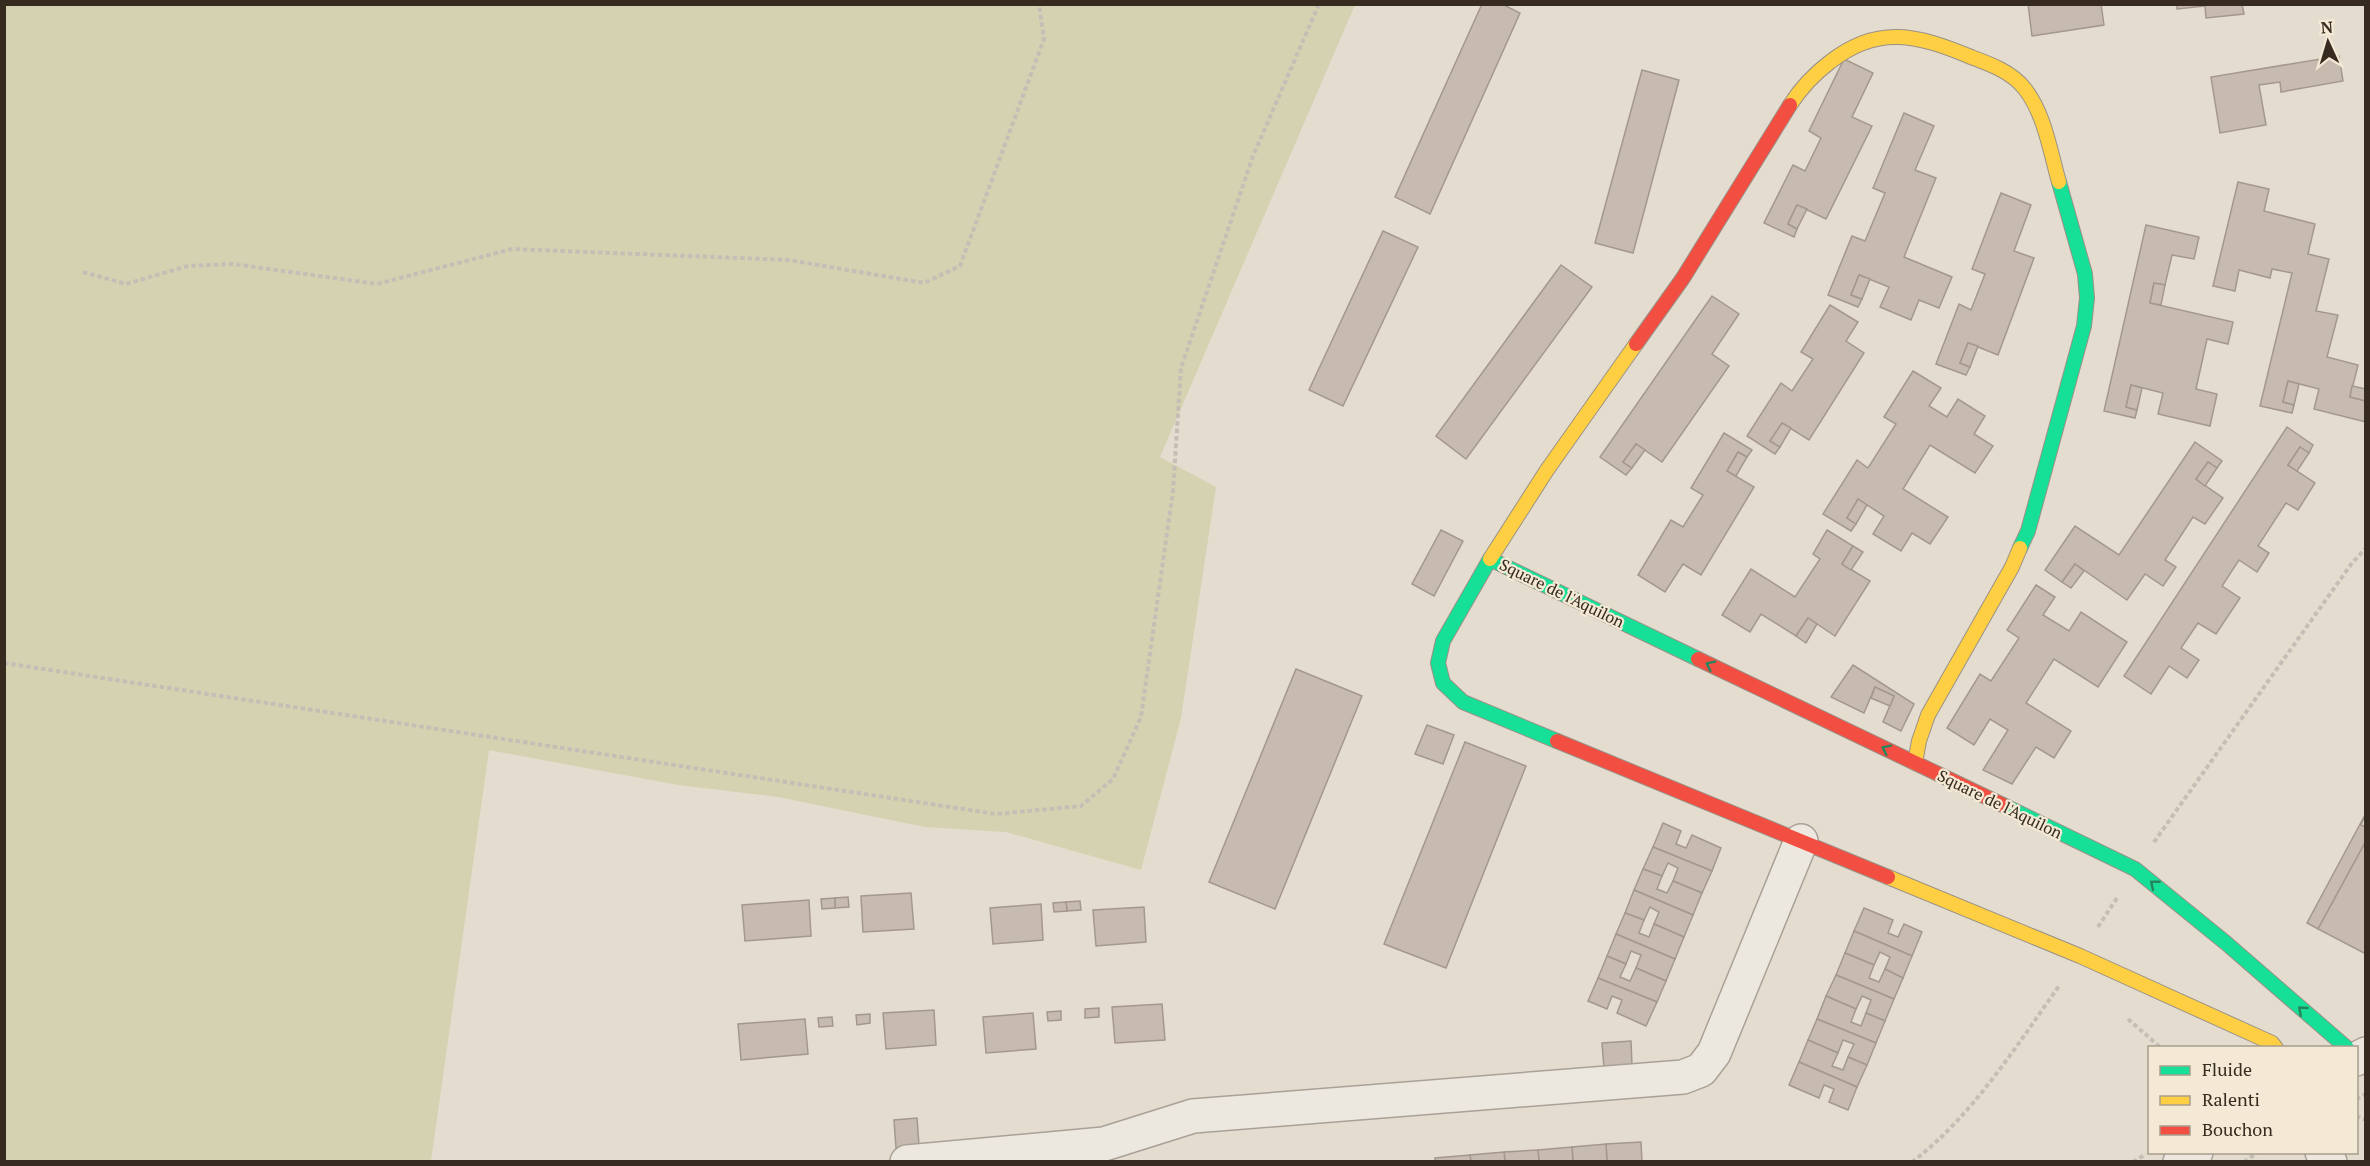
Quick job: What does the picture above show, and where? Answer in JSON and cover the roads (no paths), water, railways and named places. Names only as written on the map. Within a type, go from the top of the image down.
[{"type":"street","points":[[1490,559],[1496,546],[1547,470],[1683,278],[1800,90],[1823,65],[1848,48],[1872,38],[1907,35],[1938,42],[2013,76],[2025,88],[2040,116],[2085,274],[2087,298],[2084,326],[2028,531],[2012,567],[1928,715],[1919,741],[1915,763]]},
{"type":"street","name":"Square de l'Aquilon","points":[[2275,1046],[2080,956],[1463,702],[1443,683],[1438,663],[1443,641],[1490,559],[2135,868],[2348,1046]]},
{"type":"street","points":[[907,1161],[1104,1144],[1193,1116],[1683,1077],[1701,1070],[1714,1053],[1801,842]]}]
